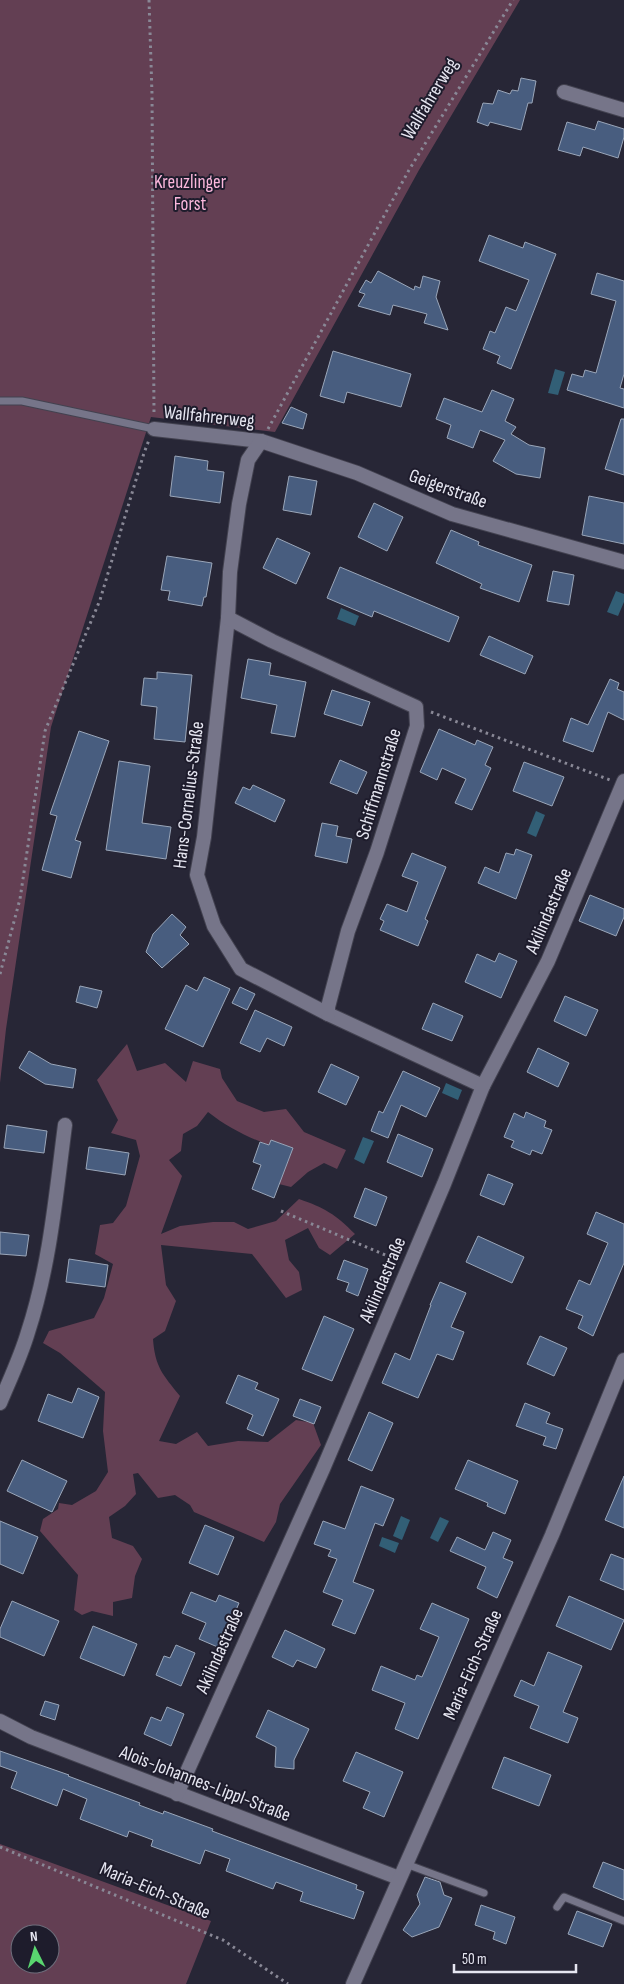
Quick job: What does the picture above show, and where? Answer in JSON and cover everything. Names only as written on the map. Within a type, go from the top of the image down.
[{"type":"street","points":[[564,92],[624,110]]},
{"type":"street","name":"Wallfahrerweg","points":[[154,429],[261,441]]},
{"type":"street","name":"Geigerstraße","points":[[261,441],[357,473],[452,514],[624,562]]},
{"type":"street","name":"Hans-Cornelius-Straße","points":[[261,441],[248,460],[238,504],[230,572],[228,618],[204,837],[197,876],[214,926],[241,969],[328,1014],[483,1086]]},
{"type":"street","name":"Schiffmannstraße","points":[[228,618],[272,641],[416,707],[417,726],[377,852],[348,931],[328,1007],[328,1014]]},
{"type":"street","name":"Akilindastraße","points":[[177,1794],[410,1266],[483,1086],[548,961],[623,783]]},
{"type":"street","points":[[0,1402],[28,1332],[38,1296],[56,1199],[65,1125]]},
{"type":"street","name":"Maria-Eich-Straße","points":[[353,1984],[552,1535],[624,1360]]},
{"type":"street","name":"Alois-Johannes-Lippl-Straße","points":[[0,1721],[30,1737],[399,1878]]},
{"type":"lane","points":[[0,400],[22,400],[154,429]]},
{"type":"lane","points":[[406,1864],[484,1893]]},
{"type":"lane","points":[[557,1907],[564,1897],[624,1921]]},
{"type":"path","points":[[149,0],[152,104],[154,429]]},
{"type":"path","name":"Wallfahrerweg","points":[[261,441],[409,170],[513,0]]},
{"type":"path","name":"Wallfahrerweg","points":[[0,974],[20,899],[45,731],[100,600],[144,453],[154,429]]},
{"type":"path","points":[[416,707],[623,783]]},
{"type":"path","points":[[281,1211],[410,1266]]},
{"type":"path","name":"Maria-Eich-Straße","points":[[0,1847],[223,1940],[288,1984]]},
{"type":"green space","name":"Kreuzlinger Forst","points":[[0,0],[520,0],[419,170],[275,432],[151,417],[51,727],[6,1029],[0,1083]]},
{"type":"green space","points":[[127,1044],[137,1071],[165,1063],[186,1082],[193,1061],[220,1069],[222,1078],[237,1101],[264,1112],[286,1109],[304,1132],[346,1150],[337,1169],[324,1163],[308,1172],[291,1187],[279,1184],[293,1148],[271,1140],[269,1145],[253,1139],[230,1127],[208,1112],[197,1126],[183,1134],[181,1151],[169,1160],[182,1176],[161,1234],[180,1226],[213,1222],[234,1222],[248,1229],[276,1221],[299,1199],[329,1212],[355,1234],[330,1255],[319,1248],[308,1228],[285,1240],[289,1260],[299,1272],[302,1290],[286,1298],[252,1254],[161,1245],[166,1285],[176,1301],[165,1331],[153,1339],[154,1349],[161,1370],[180,1396],[159,1441],[176,1444],[197,1432],[208,1446],[238,1441],[268,1442],[296,1420],[313,1423],[321,1445],[280,1504],[276,1522],[264,1542],[194,1512],[190,1505],[175,1495],[158,1498],[138,1473],[133,1474],[136,1494],[125,1506],[109,1517],[112,1538],[133,1546],[142,1559],[135,1576],[132,1598],[113,1602],[113,1616],[92,1611],[82,1615],[74,1610],[78,1575],[40,1531],[43,1519],[58,1509],[59,1503],[72,1505],[96,1491],[108,1472],[103,1431],[105,1392],[60,1353],[43,1343],[49,1331],[94,1318],[104,1298],[113,1264],[95,1254],[100,1225],[113,1223],[126,1206],[140,1156],[136,1140],[111,1133],[118,1120],[97,1080]]},
{"type":"green space","points":[[0,1844],[211,1921],[186,1984],[0,1984]]},
{"type":"water","points":[[555,369],[565,372],[558,395],[548,393]]},
{"type":"water","points":[[616,591],[624,594],[624,602],[618,616],[607,612]]},
{"type":"water","points":[[341,608],[359,616],[355,626],[337,619]]},
{"type":"water","points":[[536,811],[545,815],[536,837],[527,833]]},
{"type":"water","points":[[446,1083],[462,1090],[458,1100],[442,1093]]},
{"type":"water","points":[[363,1137],[374,1141],[364,1164],[354,1159]]},
{"type":"water","points":[[401,1516],[410,1520],[402,1540],[393,1536]]},
{"type":"water","points":[[440,1517],[449,1521],[438,1542],[430,1538]]},
{"type":"water","points":[[382,1537],[399,1543],[395,1553],[379,1546]]},
{"type":"building","points":[[521,78],[536,81],[532,103],[528,103],[521,130],[490,122],[488,126],[477,122],[483,103],[493,104],[498,90],[510,94],[512,90],[518,91]]},
{"type":"building","points":[[598,121],[624,129],[624,137],[618,158],[583,147],[580,156],[558,150],[567,122],[595,130]]},
{"type":"building","points":[[489,235],[523,248],[525,242],[556,254],[511,369],[497,363],[500,356],[483,349],[490,331],[495,333],[506,307],[516,311],[529,280],[479,261]]},
{"type":"building","points":[[378,271],[414,290],[415,286],[420,288],[423,276],[440,281],[436,297],[448,330],[424,323],[427,314],[393,305],[390,315],[358,306],[365,294],[359,292],[366,280],[371,283]]},
{"type":"building","points":[[597,273],[624,281],[624,374],[620,388],[624,389],[624,408],[567,390],[572,374],[583,377],[585,370],[596,373],[616,301],[591,294]]},
{"type":"building","points":[[333,351],[411,374],[401,407],[347,392],[344,403],[320,396]]},
{"type":"building","points":[[492,390],[514,399],[505,421],[516,427],[511,434],[529,445],[545,448],[540,478],[516,474],[493,461],[505,440],[480,430],[473,448],[447,438],[451,425],[436,419],[444,398],[482,412]]},
{"type":"building","points":[[291,407],[307,414],[303,429],[282,423]]},
{"type":"building","points":[[621,419],[624,419],[624,475],[605,469]]},
{"type":"building","points":[[175,456],[208,461],[207,470],[224,472],[220,503],[170,496]]},
{"type":"building","points":[[289,476],[317,481],[311,515],[283,510]]},
{"type":"building","points":[[589,496],[624,503],[624,544],[582,535]]},
{"type":"building","points":[[374,503],[403,517],[387,551],[358,537]]},
{"type":"building","points":[[451,530],[479,542],[478,545],[532,565],[519,602],[480,588],[482,584],[436,563]]},
{"type":"building","points":[[277,538],[310,553],[296,584],[263,568]]},
{"type":"building","points":[[167,556],[212,563],[206,597],[204,597],[202,606],[168,600],[170,591],[161,590]]},
{"type":"building","points":[[340,567],[459,617],[449,642],[374,611],[372,617],[327,598]]},
{"type":"building","points":[[553,571],[574,575],[569,605],[547,601]]},
{"type":"building","points":[[489,636],[533,656],[525,674],[480,655]]},
{"type":"building","points":[[248,659],[271,663],[269,675],[306,682],[295,737],[271,733],[277,705],[241,698]]},
{"type":"building","points":[[157,672],[192,675],[185,742],[154,739],[157,707],[141,705],[144,678],[157,679]]},
{"type":"building","points":[[610,679],[619,683],[617,689],[624,692],[624,720],[608,712],[593,752],[563,741],[571,718],[588,725]]},
{"type":"building","points":[[332,690],[370,702],[362,726],[324,714]]},
{"type":"building","points":[[439,729],[475,745],[477,740],[493,747],[485,765],[491,768],[472,810],[455,803],[466,779],[442,768],[437,780],[420,772]]},
{"type":"building","points":[[79,731],[109,741],[75,840],[81,842],[71,878],[42,870],[57,816],[50,814]]},
{"type":"building","points":[[340,760],[367,772],[357,794],[330,783]]},
{"type":"building","points":[[119,761],[150,766],[142,823],[171,827],[166,859],[106,850]]},
{"type":"building","points":[[524,762],[564,777],[552,806],[513,791]]},
{"type":"building","points":[[253,785],[285,800],[275,822],[235,803],[243,787],[250,790]]},
{"type":"building","points":[[322,823],[338,826],[336,836],[352,839],[347,863],[315,856]]},
{"type":"building","points":[[516,849],[532,855],[516,899],[478,883],[485,867],[499,873],[506,853],[514,855]]},
{"type":"building","points":[[412,853],[446,867],[425,919],[428,921],[418,946],[380,930],[384,921],[380,919],[387,904],[407,912],[418,882],[402,876]]},
{"type":"building","points":[[590,895],[624,909],[624,917],[616,936],[579,921]]},
{"type":"building","points":[[172,914],[186,927],[180,935],[189,944],[162,968],[146,952],[153,934]]},
{"type":"building","points":[[499,953],[517,961],[501,998],[465,982],[477,954],[495,962]]},
{"type":"building","points":[[204,977],[230,989],[203,1047],[165,1029],[186,985],[197,991]]},
{"type":"building","points":[[80,986],[102,991],[97,1008],[76,1002]]},
{"type":"building","points":[[240,987],[255,994],[247,1010],[232,1003]]},
{"type":"building","points":[[565,996],[598,1010],[586,1036],[554,1021]]},
{"type":"building","points":[[433,1003],[463,1016],[452,1041],[422,1029]]},
{"type":"building","points":[[255,1010],[292,1027],[284,1046],[267,1038],[260,1052],[240,1043]]},
{"type":"building","points":[[538,1048],[569,1063],[558,1087],[527,1072]]},
{"type":"building","points":[[29,1051],[51,1064],[76,1069],[73,1088],[45,1084],[19,1068]]},
{"type":"building","points":[[331,1064],[359,1077],[346,1105],[318,1092]]},
{"type":"building","points":[[403,1071],[440,1088],[426,1117],[401,1105],[388,1138],[371,1131],[379,1111],[383,1113]]},
{"type":"building","points":[[526,1112],[546,1121],[544,1127],[552,1130],[542,1154],[532,1150],[530,1155],[511,1147],[514,1141],[504,1137],[514,1113],[524,1118]]},
{"type":"building","points":[[7,1125],[47,1131],[44,1153],[4,1148]]},
{"type":"building","points":[[398,1134],[433,1149],[422,1177],[387,1162]]},
{"type":"building","points":[[271,1140],[293,1148],[274,1198],[252,1189],[261,1165],[253,1162],[260,1142],[269,1145]]},
{"type":"building","points":[[89,1147],[129,1153],[125,1175],[86,1169]]},
{"type":"building","points":[[488,1174],[513,1184],[504,1205],[480,1195]]},
{"type":"building","points":[[365,1188],[387,1197],[376,1226],[354,1217]]},
{"type":"building","points":[[596,1212],[624,1224],[624,1263],[593,1336],[578,1328],[583,1316],[566,1309],[579,1280],[590,1285],[608,1243],[587,1234]]},
{"type":"building","points":[[0,1232],[29,1235],[26,1256],[0,1254]]},
{"type":"building","points":[[478,1236],[524,1257],[512,1283],[466,1262]]},
{"type":"building","points":[[69,1259],[108,1265],[105,1287],[66,1282]]},
{"type":"building","points":[[344,1260],[368,1269],[358,1296],[346,1291],[349,1283],[337,1279]]},
{"type":"building","points":[[440,1282],[466,1293],[451,1327],[464,1332],[453,1360],[437,1354],[418,1398],[382,1383],[395,1353],[410,1360]]},
{"type":"building","points":[[324,1316],[354,1329],[332,1381],[302,1369]]},
{"type":"building","points":[[540,1336],[567,1348],[554,1376],[527,1364]]},
{"type":"building","points":[[238,1375],[258,1383],[255,1389],[279,1399],[263,1436],[247,1429],[253,1415],[226,1403]]},
{"type":"building","points":[[78,1388],[99,1397],[83,1438],[38,1421],[48,1394],[72,1403]]},
{"type":"building","points":[[300,1399],[321,1407],[314,1424],[293,1416]]},
{"type":"building","points":[[525,1403],[550,1413],[546,1423],[563,1429],[556,1449],[543,1445],[546,1437],[516,1426]]},
{"type":"building","points":[[369,1412],[393,1423],[372,1471],[348,1460]]},
{"type":"building","points":[[22,1460],[67,1481],[52,1512],[7,1491]]},
{"type":"building","points":[[468,1460],[518,1481],[505,1514],[487,1506],[488,1503],[455,1489]]},
{"type":"building","points":[[624,1476],[624,1528],[605,1520]]},
{"type":"building","points":[[361,1486],[394,1499],[383,1526],[375,1523],[353,1582],[374,1590],[355,1634],[332,1625],[343,1600],[323,1592],[337,1559],[328,1556],[331,1550],[314,1544],[323,1521],[345,1529]]},
{"type":"building","points":[[0,1521],[38,1537],[23,1574],[0,1564]]},
{"type":"building","points":[[205,1525],[234,1537],[218,1575],[189,1563]]},
{"type":"building","points":[[493,1532],[511,1540],[503,1558],[513,1562],[497,1598],[477,1588],[486,1567],[450,1551],[457,1537],[485,1550]]},
{"type":"building","points":[[611,1554],[624,1559],[624,1590],[600,1580]]},
{"type":"building","points":[[191,1592],[216,1602],[219,1595],[239,1603],[220,1648],[199,1639],[206,1623],[182,1613]]},
{"type":"building","points":[[569,1596],[624,1620],[611,1650],[556,1626]]},
{"type":"building","points":[[12,1601],[59,1621],[44,1656],[0,1637],[0,1629]]},
{"type":"building","points":[[432,1603],[469,1619],[418,1739],[395,1729],[405,1703],[372,1690],[381,1666],[415,1680],[417,1675],[422,1677],[439,1637],[420,1629]]},
{"type":"building","points":[[93,1626],[137,1644],[124,1676],[80,1658]]},
{"type":"building","points":[[285,1630],[325,1649],[316,1668],[297,1660],[293,1667],[272,1657]]},
{"type":"building","points":[[176,1645],[195,1653],[181,1686],[156,1675],[164,1656],[170,1658]]},
{"type":"building","points":[[548,1652],[582,1666],[563,1712],[578,1718],[568,1743],[530,1728],[539,1706],[514,1696],[521,1680],[534,1686]]},
{"type":"building","points":[[45,1701],[59,1705],[55,1720],[40,1715]]},
{"type":"building","points":[[167,1707],[184,1714],[171,1746],[144,1734],[151,1717],[161,1721]]},
{"type":"building","points":[[268,1710],[309,1729],[294,1760],[294,1769],[275,1767],[276,1747],[256,1737]]},
{"type":"building","points":[[0,1751],[69,1775],[163,1814],[164,1811],[213,1829],[212,1831],[357,1885],[356,1889],[364,1892],[354,1919],[300,1901],[303,1892],[276,1882],[273,1889],[226,1871],[230,1859],[205,1850],[200,1864],[151,1846],[153,1840],[129,1831],[127,1837],[80,1819],[87,1799],[63,1789],[57,1806],[11,1788],[17,1772],[0,1766]]},
{"type":"building","points":[[356,1752],[403,1772],[384,1817],[363,1808],[370,1792],[343,1781]]},
{"type":"building","points":[[504,1757],[551,1775],[539,1806],[492,1788]]},
{"type":"building","points":[[603,1862],[624,1870],[624,1900],[593,1887]]},
{"type":"building","points":[[425,1877],[440,1882],[444,1895],[452,1898],[439,1927],[412,1937],[403,1930],[420,1904],[417,1895]]},
{"type":"building","points":[[481,1905],[515,1917],[506,1944],[493,1939],[495,1932],[475,1925]]},
{"type":"building","points":[[577,1911],[612,1924],[603,1947],[568,1934]]}]
